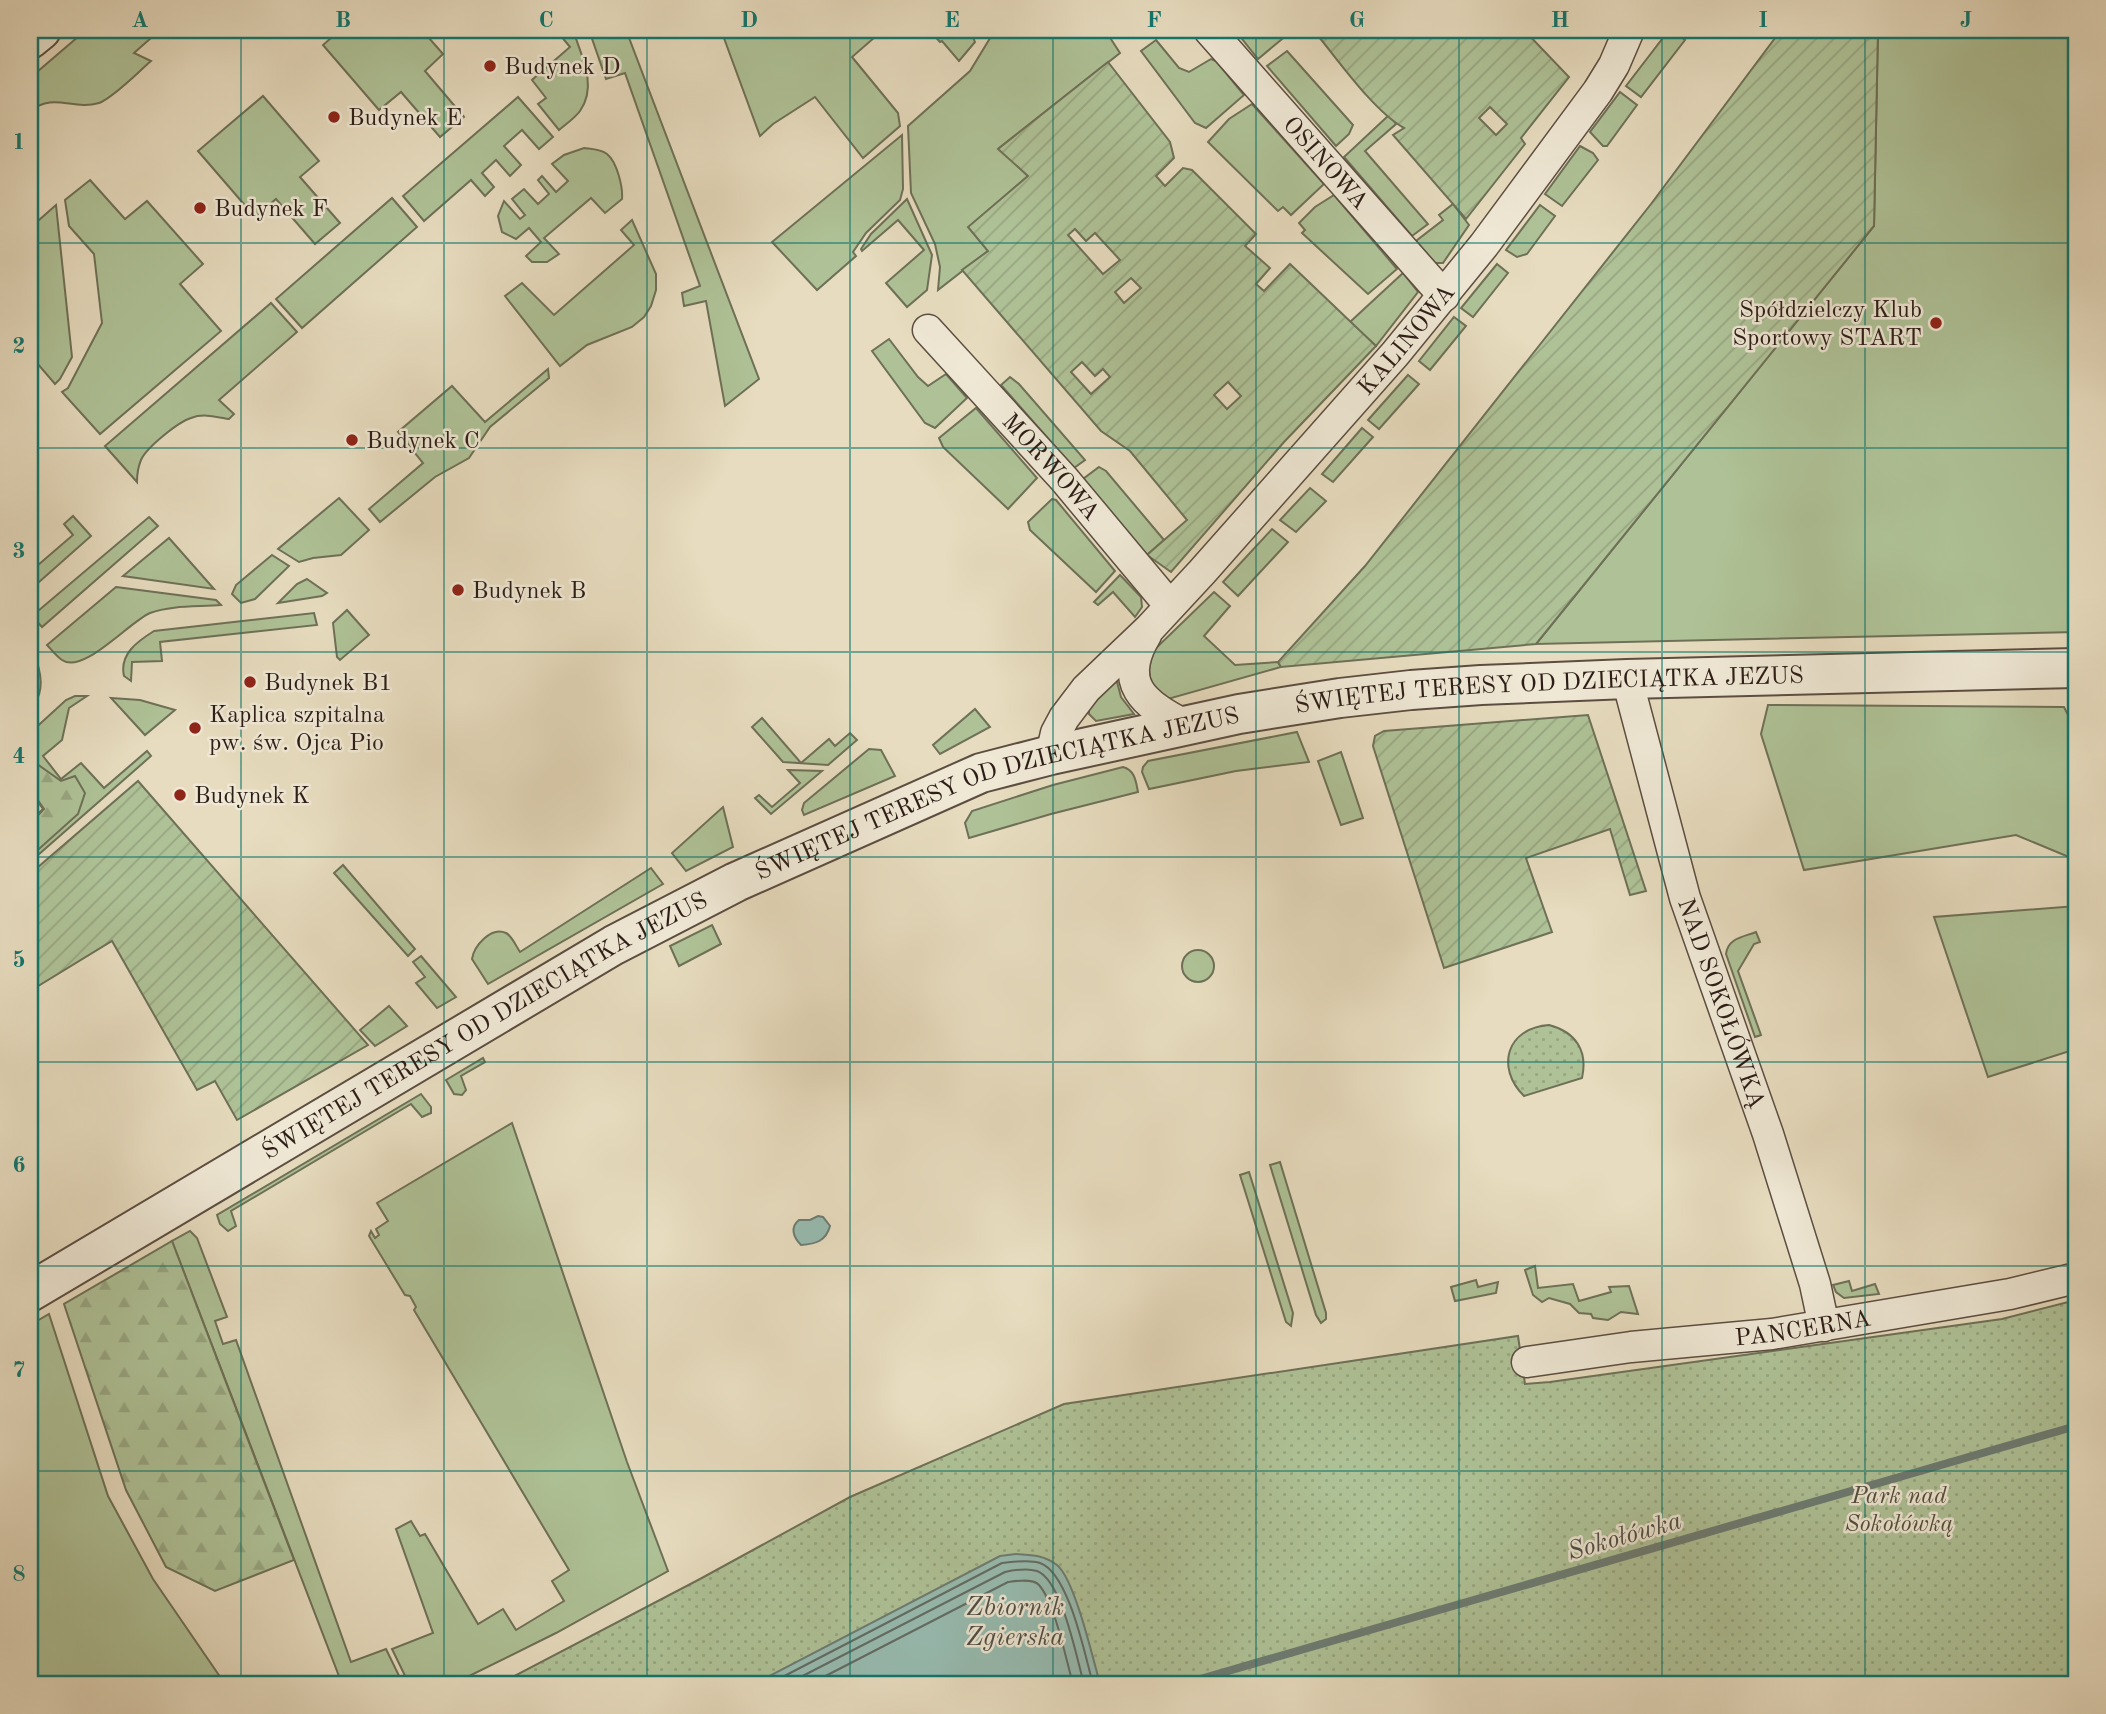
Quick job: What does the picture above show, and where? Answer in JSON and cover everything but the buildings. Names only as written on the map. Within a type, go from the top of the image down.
[{"type":"street","points":[[30,39],[41,30]]},
{"type":"street","name":"OSINOWA","points":[[1209,30],[1444,296]]},
{"type":"street","name":"KALINOWA","points":[[1051,755],[1056,733],[1073,705],[1150,628],[1297,467],[1444,296],[1598,91],[1625,45],[1629,30]]},
{"type":"street","name":"MORWOWA","points":[[928,330],[1068,484],[1170,606]]},
{"type":"street","name":"KALINOWA","points":[[1150,628],[1140,644],[1133,667],[1136,686],[1141,697],[1151,706],[1185,725]]},
{"type":"street","name":"ŚWIĘTEJ TERESY OD DZIECIĄTKA JEZUS","points":[[30,1292],[584,963],[685,908],[776,863],[965,778],[1051,755],[1185,725],[1340,698],[1410,690],[1627,679],[2076,668]]},
{"type":"street","name":"NAD SOKOŁÓWKĄ","points":[[1627,679],[1685,898],[1778,1164],[1815,1284],[1824,1326]]},
{"type":"street","name":"PANCERNA","points":[[1527,1362],[1631,1347],[1772,1334],[2010,1294],[2076,1278]]},
{"type":"green space","points":[[86,30],[160,30],[134,53],[151,61],[105,100],[90,105],[47,103],[30,111],[30,78]]},
{"type":"green space","points":[[340,30],[422,30],[443,54],[425,71],[464,117],[440,137],[401,92],[379,110],[323,45]]},
{"type":"green space","points":[[556,30],[573,30],[588,81],[588,91],[580,111],[559,130],[538,104],[546,98],[532,80],[570,47]]},
{"type":"green space","points":[[589,30],[626,30],[759,379],[725,406],[706,301],[684,306],[682,293],[700,286],[625,73],[606,79]]},
{"type":"green space","points":[[721,30],[883,30],[852,57],[898,113],[900,126],[863,158],[815,97],[773,124],[760,136]]},
{"type":"green space","points":[[929,30],[970,30],[975,42],[959,61]]},
{"type":"green space","points":[[995,30],[1105,30],[1120,53],[999,148],[1028,176],[969,227],[988,251],[938,290],[940,267],[935,244],[911,193],[908,126],[970,71]]},
{"type":"green space","points":[[1235,30],[1270,30],[1282,39],[1258,59]]},
{"type":"green space","points":[[1317,30],[1425,30],[1429,34],[1434,30],[1524,30],[1569,77],[1521,138],[1525,144],[1466,219],[1393,135],[1404,128],[1370,99],[1319,37]],"holes":[[[1490,107],[1507,124],[1496,135],[1479,118]]]},
{"type":"green space","points":[[1669,30],[1673,30],[1685,40],[1641,97],[1626,86]]},
{"type":"green space","points":[[1781,30],[1828,30],[1845,33],[1847,30],[1878,30],[1874,226],[1536,644],[1281,667],[1278,662],[1365,566],[1651,204]]},
{"type":"green space","name":"Spółdzielczy Klub Sportowy START","points":[[1878,30],[2076,30],[2076,632],[1536,644],[1874,226]]},
{"type":"green space","points":[[1156,40],[1179,68],[1189,72],[1211,59],[1216,61],[1244,95],[1206,128],[1195,123],[1141,51]]},
{"type":"green space","points":[[1287,51],[1353,125],[1349,134],[1336,146],[1267,66]]},
{"type":"green space","points":[[1108,62],[1170,142],[1174,158],[1156,176],[1165,186],[1183,168],[1192,170],[1256,234],[1245,246],[1270,268],[1256,284],[1264,291],[1290,264],[1376,346],[1284,442],[1171,572],[1147,555],[1187,520],[1130,451],[1101,431],[962,270],[988,251],[968,227],[1028,176],[998,149]],"holes":[[[1075,229],[1086,241],[1095,233],[1120,260],[1103,274],[1068,235]],[[1131,278],[1141,288],[1124,303],[1115,292]],[[1082,362],[1095,376],[1103,369],[1110,377],[1091,394],[1071,372]],[[1228,382],[1241,396],[1227,409],[1214,395]]]},
{"type":"green space","points":[[1620,92],[1637,105],[1607,146],[1603,146],[1590,132]]},
{"type":"green space","points":[[263,96],[319,161],[300,177],[340,223],[315,244],[276,199],[255,217],[198,151]]},
{"type":"green space","points":[[518,97],[553,137],[539,149],[522,130],[504,146],[521,165],[510,176],[496,160],[482,173],[494,187],[485,196],[471,180],[424,221],[403,196]]},
{"type":"green space","points":[[1252,104],[1324,184],[1291,215],[1283,207],[1278,211],[1208,142],[1229,119]]},
{"type":"green space","points":[[1389,115],[1396,124],[1365,151],[1428,224],[1412,236],[1344,157]]},
{"type":"green space","points":[[902,135],[903,189],[900,200],[866,233],[853,252],[856,256],[817,290],[772,242]]},
{"type":"green space","points":[[1580,146],[1593,153],[1598,160],[1562,206],[1545,194]]},
{"type":"green space","points":[[584,148],[602,151],[611,158],[619,175],[622,199],[605,213],[591,198],[544,238],[559,254],[547,262],[532,262],[526,256],[541,242],[529,228],[516,239],[502,232],[498,216],[504,201],[520,219],[525,215],[512,199],[524,189],[538,204],[549,194],[538,180],[542,176],[556,192],[568,181],[552,164],[564,155]]},
{"type":"green space","points":[[90,180],[125,219],[147,201],[203,264],[180,284],[221,331],[100,434],[62,392],[68,388],[102,323],[94,254],[69,226],[65,200]]},
{"type":"green space","points":[[1334,195],[1397,269],[1368,294],[1302,233],[1305,230],[1299,223],[1315,207]]},
{"type":"green space","points":[[392,198],[417,227],[302,328],[276,299]]},
{"type":"green space","points":[[907,199],[932,255],[927,290],[907,307],[886,283],[924,250],[898,220],[862,251],[861,249],[871,234]]},
{"type":"green space","points":[[1453,204],[1469,225],[1443,263],[1435,263],[1416,241],[1443,220],[1439,215]]},
{"type":"green space","points":[[56,205],[72,357],[55,384],[30,355],[30,228]]},
{"type":"green space","points":[[1540,205],[1555,216],[1527,254],[1517,257],[1506,250]]},
{"type":"green space","points":[[632,220],[656,274],[656,290],[651,306],[644,317],[632,327],[587,345],[560,366],[505,296],[522,283],[554,315],[634,245],[621,230]]},
{"type":"green space","points":[[1497,264],[1508,273],[1473,317],[1461,308]]},
{"type":"green space","points":[[1403,273],[1418,292],[1376,346],[1350,322]]},
{"type":"green space","points":[[271,303],[297,332],[219,400],[234,414],[229,419],[200,416],[178,425],[144,455],[138,468],[137,482],[105,446]]},
{"type":"green space","points":[[1454,317],[1466,326],[1430,370],[1419,361]]},
{"type":"green space","points":[[889,339],[928,386],[946,374],[967,398],[935,428],[925,423],[872,351]]},
{"type":"green space","points":[[548,369],[549,378],[490,427],[469,458],[435,477],[380,522],[369,509],[423,463],[398,432],[452,386],[485,422]]},
{"type":"green space","points":[[1408,375],[1419,384],[1379,429],[1368,420]]},
{"type":"green space","points":[[1010,377],[1085,460],[1074,468],[1001,385]]},
{"type":"green space","points":[[976,408],[1037,478],[1008,509],[943,447],[939,438]]},
{"type":"green space","points":[[1362,428],[1373,437],[1333,482],[1322,474]]},
{"type":"green space","points":[[1099,467],[1106,471],[1164,540],[1147,555],[1083,479]]},
{"type":"green space","points":[[1310,488],[1326,501],[1296,532],[1280,520]]},
{"type":"green space","points":[[339,498],[369,530],[341,555],[299,562],[278,549]]},
{"type":"green space","points":[[1052,499],[1056,500],[1115,571],[1096,592],[1030,530],[1028,522]]},
{"type":"green space","points":[[73,516],[91,536],[30,590],[30,572],[73,535],[64,524]]},
{"type":"green space","points":[[149,517],[158,526],[42,627],[32,616]]},
{"type":"green space","points":[[1272,529],[1288,542],[1238,596],[1223,582]]},
{"type":"green space","points":[[169,538],[214,589],[123,576]]},
{"type":"green space","points":[[272,555],[289,566],[255,599],[241,603],[232,594],[236,585]]},
{"type":"green space","points":[[1120,575],[1141,597],[1142,607],[1135,617],[1113,592],[1098,605],[1094,602]]},
{"type":"green space","points":[[307,579],[327,593],[278,603],[297,584]]},
{"type":"green space","points":[[116,587],[216,600],[221,605],[158,610],[141,618],[94,654],[71,663],[62,660],[47,645]]},
{"type":"green space","points":[[1214,592],[1230,606],[1204,636],[1235,665],[1278,662],[1281,667],[1168,699],[1151,685],[1149,670],[1152,652]]},
{"type":"green space","points":[[347,610],[369,635],[340,660],[337,657],[333,623]]},
{"type":"green space","points":[[314,613],[317,625],[160,642],[162,661],[132,662],[131,681],[124,676],[124,661],[131,649],[154,631]]},
{"type":"green space","points":[[36,659],[41,685],[38,697],[30,708],[30,665]]},
{"type":"green space","points":[[1116,678],[1121,697],[1134,714],[1096,721],[1089,714],[1089,705]]},
{"type":"green space","points":[[75,696],[87,696],[69,708],[62,740],[43,756],[61,779],[81,763],[104,788],[147,751],[151,756],[30,862],[30,821],[43,809],[30,791],[30,733],[66,700]]},
{"type":"green space","points":[[111,698],[140,700],[175,710],[145,735]]},
{"type":"green space","points":[[1768,705],[2064,707],[2076,731],[2076,860],[2016,835],[1804,870],[1761,734]]},
{"type":"green space","points":[[975,709],[990,727],[940,754],[933,745]]},
{"type":"green space","points":[[1588,715],[1646,891],[1630,895],[1610,829],[1526,858],[1552,932],[1444,968],[1373,746],[1375,736],[1384,731]]},
{"type":"green space","points":[[762,718],[801,763],[829,739],[835,746],[850,733],[857,740],[828,765],[783,762],[752,727]]},
{"type":"green space","points":[[1297,732],[1309,762],[1236,771],[1149,789],[1142,772],[1148,761]]},
{"type":"green space","points":[[869,749],[881,750],[895,776],[804,815],[804,803]]},
{"type":"green space","points":[[1341,752],[1363,818],[1341,825],[1318,761]]},
{"type":"green space","points":[[30,759],[61,781],[75,776],[85,793],[78,814],[30,857],[30,824],[44,809],[30,789]]},
{"type":"green space","points":[[1123,767],[1136,780],[1138,792],[969,838],[965,823],[972,811],[1053,785]]},
{"type":"green space","points":[[788,770],[822,771],[771,814],[755,798],[759,795],[772,807],[800,783]]},
{"type":"green space","points":[[138,781],[368,1045],[237,1120],[215,1081],[197,1090],[112,941],[30,991],[30,874]]},
{"type":"green space","points":[[723,807],[733,847],[686,871],[672,853]]},
{"type":"green space","points":[[343,865],[415,949],[408,956],[334,873]]},
{"type":"green space","points":[[651,868],[663,884],[488,984],[472,959],[484,938],[495,932],[508,934],[520,952]]},
{"type":"green space","points":[[2076,906],[2076,1049],[1988,1077],[1934,917]]},
{"type":"green space","points":[[712,925],[721,944],[679,966],[670,946]]},
{"type":"green space","points":[[1756,932],[1760,942],[1754,944],[1738,971],[1761,1035],[1755,1037],[1726,954],[1733,941]]},
{"type":"green space","points":[[1198,950],[1209,955],[1214,966],[1209,977],[1198,982],[1187,977],[1182,966],[1187,955]]},
{"type":"green space","points":[[421,956],[456,997],[437,1008],[416,983],[425,977],[413,962]]},
{"type":"green space","points":[[389,1006],[407,1026],[375,1046],[360,1030]]},
{"type":"green space","points":[[1549,1025],[1566,1032],[1578,1044],[1583,1059],[1582,1078],[1524,1096],[1510,1073],[1510,1051],[1523,1033]]},
{"type":"green space","points":[[483,1058],[485,1062],[461,1076],[466,1090],[462,1095],[454,1094],[446,1080]]},
{"type":"green space","points":[[421,1094],[431,1107],[431,1113],[422,1117],[411,1104],[231,1211],[236,1226],[228,1231],[220,1224],[217,1215]]},
{"type":"green space","points":[[512,1123],[627,1462],[668,1571],[556,1633],[453,1684],[409,1684],[392,1649],[433,1633],[396,1529],[411,1521],[420,1536],[425,1534],[478,1624],[503,1609],[516,1630],[564,1601],[552,1581],[569,1570],[414,1310],[416,1307],[410,1296],[405,1295],[369,1236],[371,1231],[375,1238],[379,1235],[376,1229],[388,1221],[377,1203]]},
{"type":"green space","points":[[1280,1162],[1326,1313],[1326,1319],[1321,1323],[1316,1315],[1270,1165]]},
{"type":"green space","points":[[1249,1172],[1293,1313],[1291,1326],[1286,1322],[1240,1175]]},
{"type":"green space","points":[[190,1231],[197,1238],[227,1317],[215,1321],[223,1344],[236,1340],[351,1662],[386,1649],[403,1684],[342,1684],[172,1241]]},
{"type":"green space","points":[[172,1241],[294,1560],[215,1591],[166,1567],[126,1490],[64,1304]]},
{"type":"green space","points":[[1535,1266],[1538,1288],[1573,1284],[1579,1301],[1611,1292],[1609,1287],[1629,1286],[1638,1314],[1621,1312],[1608,1320],[1579,1313],[1570,1304],[1549,1298],[1542,1302],[1533,1295],[1525,1270]]},
{"type":"green space","points":[[1476,1280],[1478,1287],[1498,1282],[1496,1293],[1455,1301],[1451,1287]]},
{"type":"green space","points":[[1849,1281],[1852,1291],[1875,1284],[1879,1294],[1844,1298],[1836,1292],[1833,1285]]},
{"type":"green space","name":"Park nad Sokołówką","points":[[2076,1300],[2076,1684],[499,1684],[850,1497],[1064,1404],[1518,1336],[1525,1384],[1550,1382],[2002,1319]]},
{"type":"green space","points":[[49,1314],[108,1496],[153,1579],[225,1684],[30,1684],[30,1325]]},
{"type":"water","points":[[823,1217],[830,1226],[826,1235],[816,1243],[801,1245],[794,1235],[794,1226],[799,1220],[810,1220]]},
{"type":"water","name":"Zbiornik Zgierska","points":[[1016,1554],[1047,1559],[1064,1573],[1083,1621],[1100,1684],[754,1684],[1000,1556]]},
{"type":"waterway","name":"Sokołówka","points":[[1183,1684],[2076,1426]]},
{"type":"place","name":"Budynek D","points":[[490,66]]},
{"type":"place","name":"Budynek E","points":[[334,117]]},
{"type":"place","name":"Budynek F","points":[[200,208]]},
{"type":"place","name":"Spółdzielczy Klub Sportowy START","points":[[1936,323]]},
{"type":"place","name":"Budynek C","points":[[352,440]]},
{"type":"place","name":"Budynek B","points":[[458,590]]},
{"type":"place","name":"Budynek B1","points":[[250,682]]},
{"type":"place","name":"Kaplica szpitalna pw. św. Ojca Pio","points":[[195,728]]},
{"type":"place","name":"Budynek K","points":[[180,795]]}]
